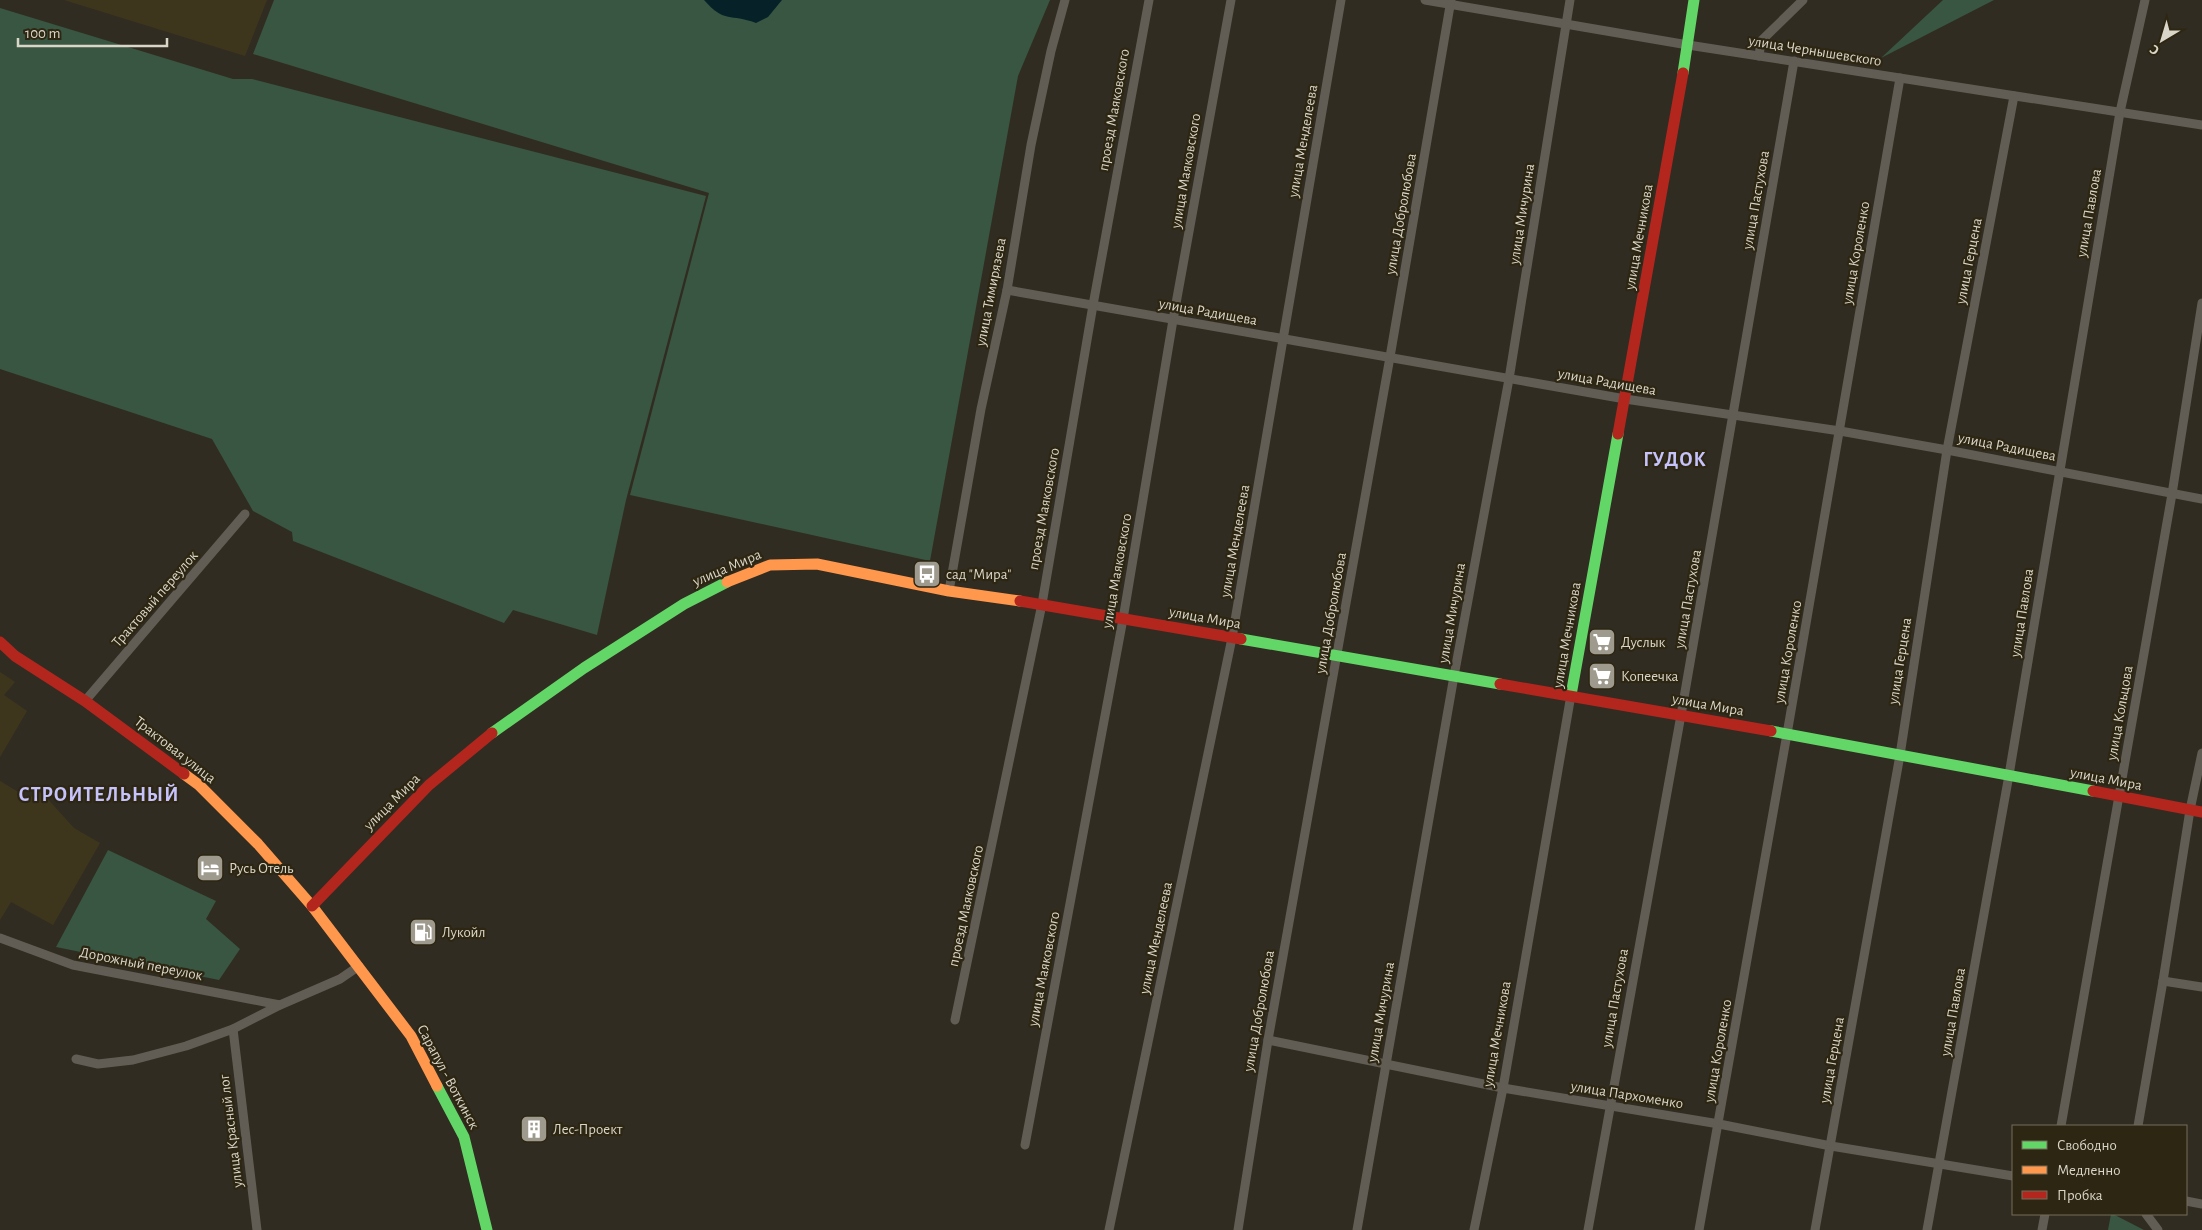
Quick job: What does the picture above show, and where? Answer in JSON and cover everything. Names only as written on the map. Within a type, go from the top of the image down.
[{"type":"main road","name":"улица Мечникова","points":[[1571,695],[1626,399],[1688,45],[1694,0]]},
{"type":"main road","name":"улица Мира","points":[[312,906],[429,785],[498,728],[584,668],[684,604],[730,580],[770,565],[817,564],[949,591],[1042,604],[1337,657],[1571,695],[2196,811]]},
{"type":"main road","name":"Трактовая улица","points":[[0,642],[15,656],[85,701],[199,786],[258,844],[312,906]]},
{"type":"main road","name":"Сарапул - Воткинск","points":[[312,906],[360,966],[411,1036],[464,1137],[486,1230]]},
{"type":"street","name":"улица Тимирязева","points":[[949,591],[981,409],[1007,290],[1031,145],[1064,0]]},
{"type":"street","name":"проезд Маяковского","points":[[955,1020],[1042,604],[1092,305],[1149,0]]},
{"type":"street","name":"улица Маяковского","points":[[1025,1145],[1123,619],[1173,320],[1231,0]]},
{"type":"street","name":"улица Менделеева","points":[[1109,1230],[1232,638],[1341,0]]},
{"type":"street","name":"улица Чернышевского","points":[[1425,0],[1451,2],[1688,45],[2202,125]]},
{"type":"street","name":"улица Мичурина","points":[[1357,1230],[1454,676],[1509,379],[1570,0]]},
{"type":"street","points":[[1759,56],[1761,41],[1803,0]]},
{"type":"street","name":"улица Павлова","points":[[1927,1230],[2009,775],[2120,112],[2144,0]]},
{"type":"street","name":"улица Добролюбова","points":[[1238,1230],[1268,1040],[1390,357],[1451,2]]},
{"type":"street","name":"улица Пастухова","points":[[1588,1230],[1734,417],[1794,61]]},
{"type":"street","name":"улица Короленко","points":[[1699,1230],[1840,431],[1900,78]]},
{"type":"street","name":"улица Герцена","points":[[1815,1230],[1900,755],[1947,450],[2014,96]]},
{"type":"street","name":"улица Радищева","points":[[1007,290],[1626,399],[1734,417],[1840,431],[2060,471],[2202,500]]},
{"type":"street","name":"улица Кольцова","points":[[2061,1125],[2172,494],[2202,303]]},
{"type":"street","name":"Трактовый переулок","points":[[85,701],[245,514]]},
{"type":"street","name":"улица Мечникова","points":[[1474,1230],[1503,1088],[1571,695]]},
{"type":"street","points":[[2138,1125],[2163,981],[2196,811],[2202,753]]},
{"type":"street","name":"Дорожный переулок","points":[[0,938],[73,965],[280,1005]]},
{"type":"street","points":[[76,1059],[98,1064],[133,1060],[186,1046],[233,1029],[280,1005],[340,980],[360,966]]},
{"type":"street","points":[[2163,981],[2202,987]]},
{"type":"street","name":"улица Красный лог","points":[[233,1029],[257,1230]]},
{"type":"street","name":"улица Пархоменко","points":[[1268,1040],[1503,1088],[2012,1176]]},
{"type":"street","points":[[2187,1201],[2202,1204]]},
{"type":"street","points":[[2042,1230],[2045,1215]]},
{"type":"street","points":[[2147,1215],[2158,1230]]},
{"type":"shaded area","points":[[64,0],[267,0],[245,56]]},
{"type":"shaded area","points":[[0,672],[15,682],[4,695],[27,711],[0,757]]},
{"type":"shaded area","points":[[0,781],[30,799],[36,790],[44,795],[74,828],[100,843],[53,925],[11,902],[0,920]]},
{"type":"green space","points":[[274,0],[1050,0],[1018,76],[930,561],[630,495],[709,193],[253,54]]},
{"type":"green space","points":[[1943,0],[1994,0],[1881,58]]},
{"type":"green space","points":[[0,8],[233,79],[252,79],[706,196],[626,500],[597,635],[513,610],[504,623],[293,541],[292,532],[253,511],[212,439],[0,369]]},
{"type":"green space","points":[[108,850],[216,901],[206,919],[240,949],[219,980],[56,947]]},
{"type":"green space","points":[[2111,1215],[2115,1215],[2144,1230],[2108,1230]]},
{"type":"water","points":[[704,0],[782,0],[768,17],[756,23],[723,15]]},
{"type":"traffic: fast","points":[[1683,73],[1694,0]]},
{"type":"traffic: fast","points":[[1571,695],[1618,434]]},
{"type":"traffic: fast","points":[[492,733],[584,668],[684,604],[727,582]]},
{"type":"traffic: fast","points":[[1241,639],[1500,684]]},
{"type":"traffic: fast","points":[[1771,731],[2093,791]]},
{"type":"traffic: fast","points":[[437,1086],[464,1137],[487,1230]]},
{"type":"traffic: slow","points":[[727,582],[770,565],[817,564],[949,591],[1020,601]]},
{"type":"traffic: slow","points":[[184,774],[199,785],[258,844],[312,906],[411,1036],[437,1086]]},
{"type":"traffic: jam","points":[[1618,434],[1683,73]]},
{"type":"traffic: jam","points":[[1020,601],[1241,639]]},
{"type":"traffic: jam","points":[[0,642],[15,656],[85,701],[184,774]]},
{"type":"traffic: jam","points":[[1500,684],[1771,731]]},
{"type":"traffic: jam","points":[[312,906],[429,785],[492,733]]},
{"type":"traffic: jam","points":[[2093,791],[2202,812]]},
{"type":"place","name":"сад \"Мира\"","points":[[927,574]]},
{"type":"place","name":"Дуслык","points":[[1602,642]]},
{"type":"place","name":"Копеечка","points":[[1602,676]]},
{"type":"place","name":"Русь Отель","points":[[210,868]]},
{"type":"place","name":"Лукойл","points":[[423,932]]},
{"type":"place","name":"Лес-Проект","points":[[534,1129]]},
{"type":"district","name":"ГУДОК","points":[[1675,460]]},
{"type":"district","name":"СТРОИТЕЛЬНЫЙ","points":[[99,795]]}]
